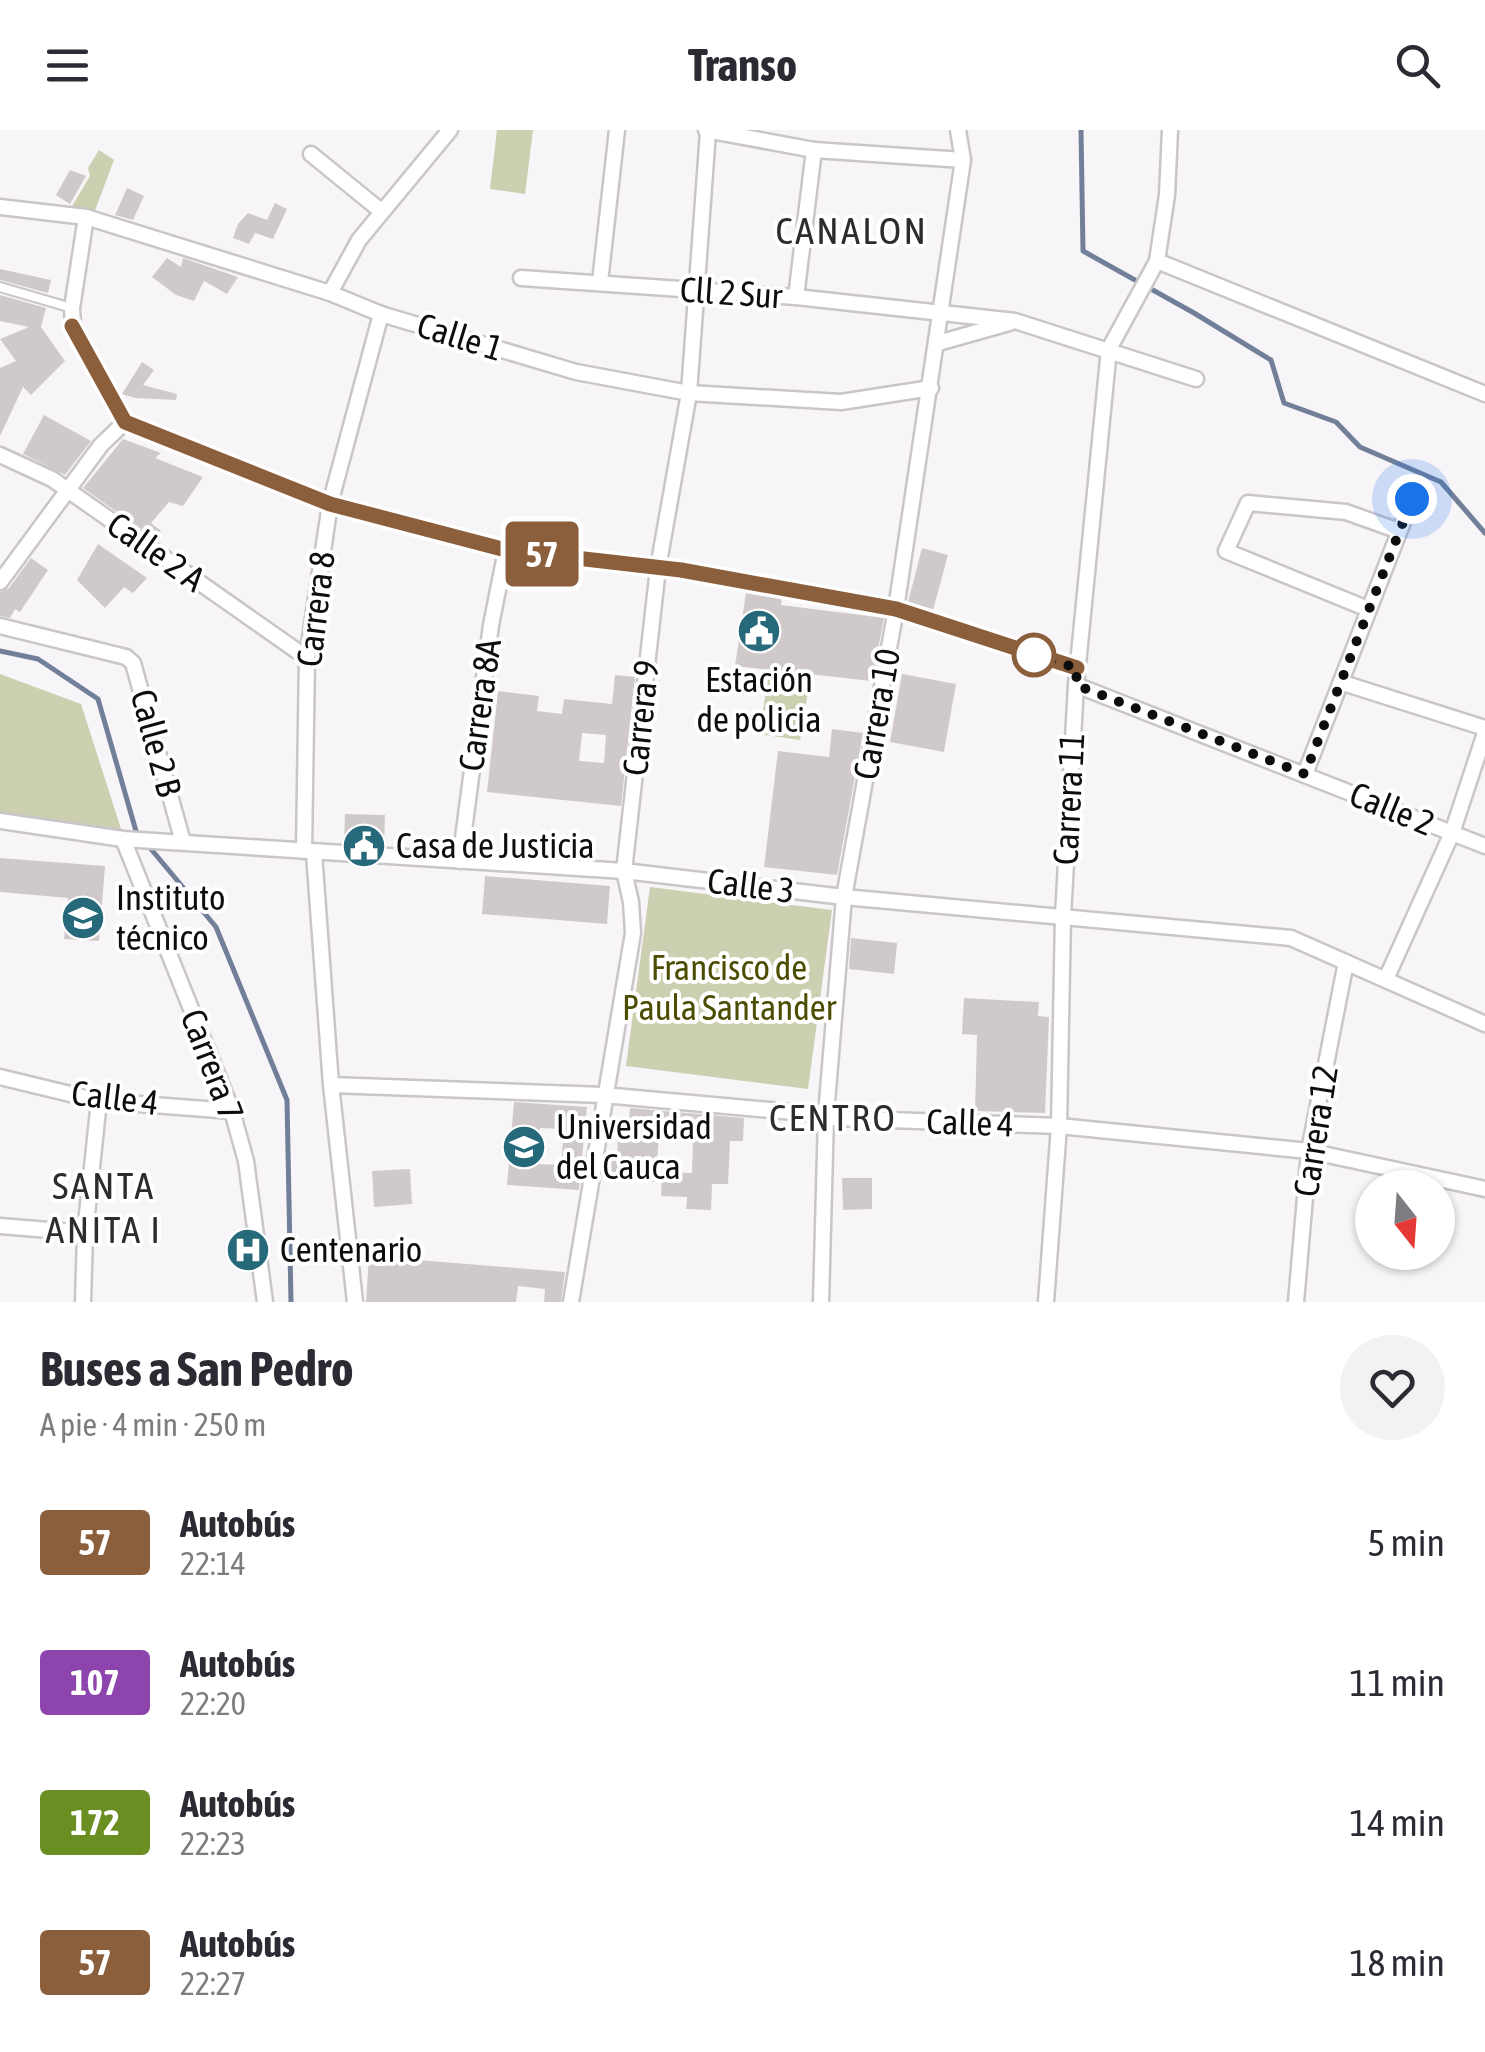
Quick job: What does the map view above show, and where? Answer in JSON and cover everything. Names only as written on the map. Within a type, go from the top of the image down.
[{"type":"street","points":[[330,293],[359,240],[450,130]]},
{"type":"street","points":[[600,282],[617,130]]},
{"type":"street","name":"Carrera 10","points":[[821,1302],[826,1115],[844,898],[896,609],[938,343],[963,160],[958,130]]},
{"type":"street","name":"Carrera 11","points":[[1046,1302],[1059,1126],[1063,916],[1077,668],[1109,349],[1157,261],[1167,195],[1170,130]]},
{"type":"street","points":[[707,131],[814,150],[963,160]]},
{"type":"street","name":"Carrera 9","points":[[571,1302],[633,933],[632,902],[624,871],[658,568],[689,393],[707,131]]},
{"type":"street","points":[[796,297],[814,150]]},
{"type":"street","points":[[311,154],[381,211]]},
{"type":"street","name":"Calle 1","points":[[0,207],[86,217],[330,293],[381,314],[576,372],[689,393],[841,402],[931,388]]},
{"type":"street","points":[[86,217],[72,326],[125,422],[330,504],[506,550],[658,568],[896,609],[1077,668]]},
{"type":"street","points":[[1157,261],[1485,394]]},
{"type":"street","name":"Cll 2 Sur","points":[[521,278],[942,311]]},
{"type":"street","points":[[942,311],[1014,321],[1196,379]]},
{"type":"street","name":"Carrera 8","points":[[354,1302],[309,852],[307,658],[330,504],[381,314]]},
{"type":"street","points":[[938,343],[1014,321]]},
{"type":"street","points":[[0,582],[101,445],[125,422]]},
{"type":"street","name":"Calle 2 A","points":[[0,454],[52,480],[307,658]]},
{"type":"street","points":[[1305,774],[1412,499]]},
{"type":"street","points":[[1368,609],[1226,551],[1248,503],[1346,512],[1400,531]]},
{"type":"street","name":"Carrera 8A","points":[[460,860],[491,625],[506,550]]},
{"type":"street","name":"Calle 2 B","points":[[0,626],[133,662],[177,841]]},
{"type":"street","points":[[1343,683],[1485,730],[1452,833],[1386,980]]},
{"type":"street","name":"Calle 2","points":[[1076,685],[1485,846]]},
{"type":"street","name":"Calle 3","points":[[0,820],[127,839],[624,871],[844,898],[1290,938],[1485,1024]]},
{"type":"street","name":"Carrera 7","points":[[127,839],[232,1111],[246,1161],[265,1302]]},
{"type":"street","name":"Carrera 12","points":[[1296,1302],[1309,1151],[1346,962]]},
{"type":"street","name":"Calle 4","points":[[0,1077],[99,1101],[232,1111]]},
{"type":"street","name":"Calle 4","points":[[331,1086],[603,1096],[833,1118],[1059,1126],[1309,1151],[1485,1189]]},
{"type":"street","points":[[84,1302],[85,1233],[99,1101]]},
{"type":"street","points":[[0,1226],[85,1233]]},
{"type":"lane","points":[[0,287],[72,308]]},
{"type":"green space","points":[[497,130],[533,130],[525,194],[490,189]]},
{"type":"green space","points":[[99,150],[114,160],[94,213],[72,206],[90,176],[88,168]]},
{"type":"green space","points":[[769,673],[810,680],[800,740],[759,734]]},
{"type":"green space","points":[[0,674],[81,704],[122,832],[0,822]]},
{"type":"green space","name":"Francisco de Paula Santander","points":[[650,887],[832,910],[808,1089],[626,1066]]},
{"type":"building","points":[[70,170],[86,176],[70,204],[56,195]]},
{"type":"building","points":[[127,188],[144,196],[133,220],[115,215]]},
{"type":"building","points":[[275,203],[287,209],[273,239],[255,233],[249,244],[233,238],[248,213],[267,220]]},
{"type":"building","points":[[167,258],[181,267],[183,258],[238,277],[227,294],[204,281],[194,301],[176,295],[152,277]]},
{"type":"building","points":[[0,269],[51,280],[48,293],[0,280]]},
{"type":"building","points":[[0,295],[46,308],[41,327],[65,361],[31,395],[23,387],[0,436],[0,368],[16,361],[0,339],[29,327],[0,321]]},
{"type":"building","points":[[142,362],[154,370],[143,385],[177,394],[176,400],[122,394]]},
{"type":"building","points":[[44,415],[91,441],[65,475],[23,454]]},
{"type":"building","points":[[123,439],[161,453],[155,458],[203,477],[183,506],[169,502],[151,523],[161,531],[155,539],[83,488]]},
{"type":"building","points":[[98,544],[147,578],[133,593],[124,587],[105,608],[77,580]]},
{"type":"building","points":[[922,548],[948,555],[933,610],[908,602]]},
{"type":"building","points":[[31,558],[48,570],[20,612],[15,609],[10,618],[0,616],[0,592],[9,588]]},
{"type":"building","points":[[746,593],[782,599],[781,605],[884,618],[872,681],[735,666]]},
{"type":"building","points":[[902,674],[956,684],[944,752],[890,742]]},
{"type":"building","points":[[615,675],[635,677],[621,806],[487,792],[498,691],[539,696],[537,711],[562,714],[564,699],[612,704]],"holes":[[[582,733],[606,735],[604,763],[579,761]]]},
{"type":"building","points":[[832,729],[863,733],[837,875],[764,867],[778,751],[829,757]]},
{"type":"building","points":[[345,814],[385,815],[384,845],[344,842]]},
{"type":"building","name":"Instituto técnico","points":[[0,858],[105,866],[99,941],[64,939],[68,898],[0,892]]},
{"type":"building","points":[[485,876],[610,886],[607,924],[482,914]]},
{"type":"building","points":[[851,938],[897,943],[894,974],[849,969]]},
{"type":"building","points":[[964,998],[1039,1002],[1038,1016],[1049,1017],[1045,1113],[975,1111],[977,1035],[962,1034]]},
{"type":"building","name":"Universidad del Cauca","points":[[514,1102],[587,1107],[579,1190],[507,1185]],"holes":[[[540,1128],[564,1129],[561,1165],[537,1164]]]},
{"type":"building","points":[[630,1108],[744,1118],[743,1141],[730,1141],[728,1184],[712,1184],[711,1210],[686,1209],[687,1197],[661,1196],[662,1172],[692,1173],[693,1139],[659,1138],[655,1182],[606,1179],[608,1152],[617,1153],[619,1119],[629,1120]]},
{"type":"building","points":[[410,1169],[412,1204],[374,1207],[372,1171]]},
{"type":"building","points":[[842,1178],[872,1178],[872,1209],[843,1210]]},
{"type":"building","points":[[369,1256],[565,1272],[561,1302],[544,1302],[545,1289],[518,1286],[516,1302],[366,1302]]},
{"type":"waterway","points":[[1081,130],[1083,251],[1271,360],[1284,403],[1336,422],[1360,447],[1441,482],[1485,533]]},
{"type":"waterway","points":[[0,651],[38,659],[98,699],[136,831],[216,927],[287,1100],[291,1302]]},
{"type":"bus line","name":"57","points":[[72,326],[125,422],[330,504],[506,550],[681,570],[896,609],[1077,668]]},
{"type":"place","name":"Estación de policia","points":[[759,631]]},
{"type":"place","name":"Casa de Justicia","points":[[364,846]]},
{"type":"place","name":"Instituto técnico","points":[[83,918]]},
{"type":"place","name":"Universidad del Cauca","points":[[524,1147]]},
{"type":"place","name":"Centenario","points":[[248,1250]]},
{"type":"district","name":"CANALON","points":[[852,231]]},
{"type":"district","name":"CENTRO","points":[[833,1118]]},
{"type":"district","name":"SANTA ANITA I","points":[[104,1208]]},
{"type":"route","points":[[1034,655],[1077,668],[1076,685],[1305,774],[1412,499]]}]
